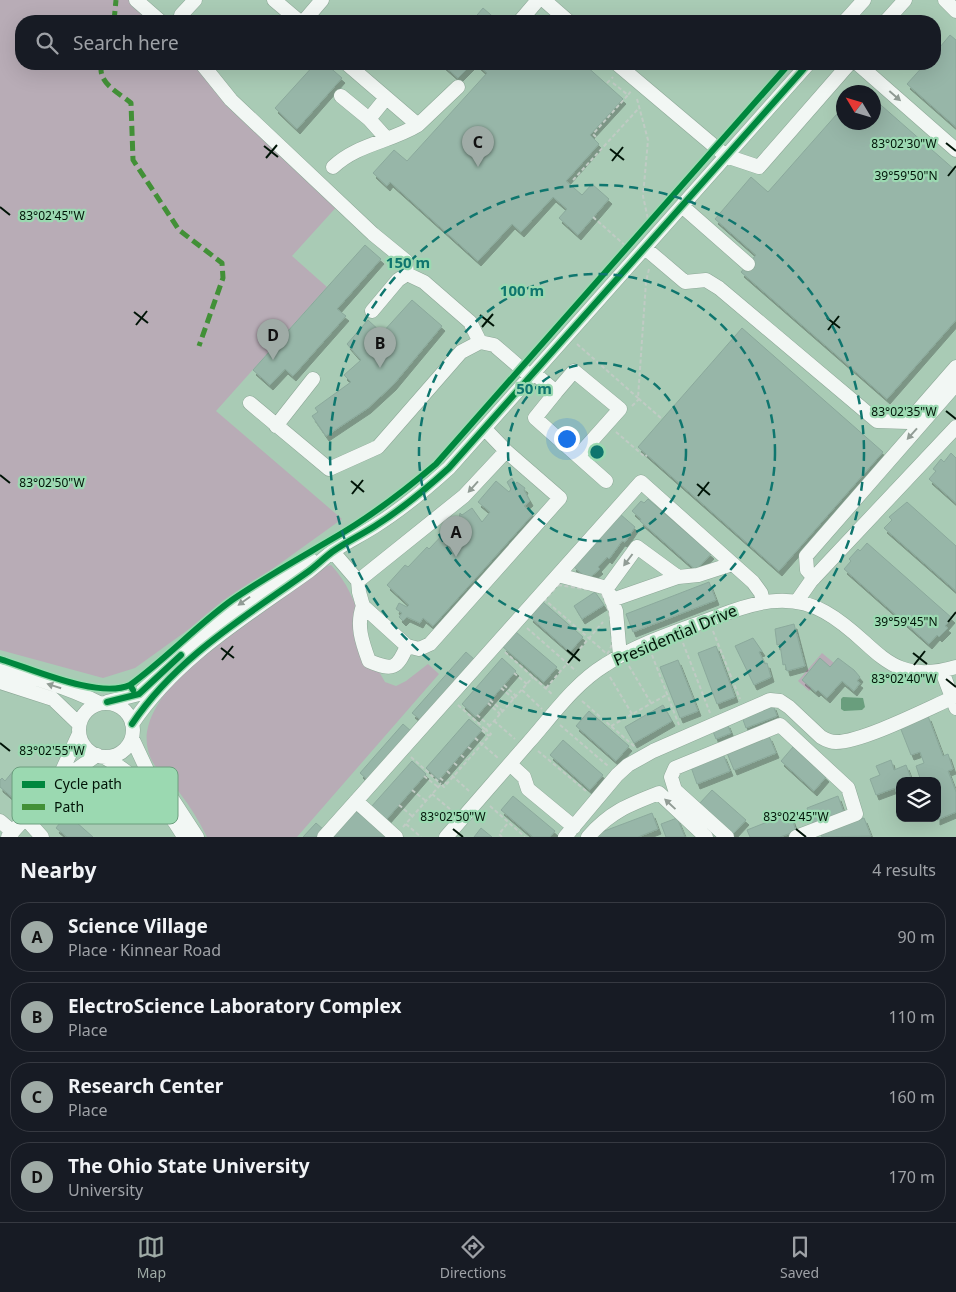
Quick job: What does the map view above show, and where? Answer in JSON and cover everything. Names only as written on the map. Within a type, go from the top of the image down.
[{"type":"street","points":[[136,0],[153,15]]},
{"type":"street","points":[[181,15],[195,0]]},
{"type":"street","points":[[274,0],[292,15]]},
{"type":"street","points":[[309,15],[322,0]]},
{"type":"street","points":[[525,15],[538,0]]},
{"type":"street","points":[[544,0],[561,15]]},
{"type":"street","points":[[850,15],[864,0]]},
{"type":"street","points":[[891,15],[905,0]]},
{"type":"street","points":[[945,0],[956,11]]},
{"type":"street","points":[[207,70],[236,106],[373,234],[406,261],[407,274]]},
{"type":"street","points":[[354,70],[418,125]]},
{"type":"street","points":[[624,70],[726,156],[758,166],[846,70]]},
{"type":"street","points":[[83,767],[100,756],[121,752],[132,731],[165,684],[201,648],[233,622],[310,570],[333,552],[415,498],[449,468],[532,375],[639,245],[682,206],[803,70]]},
{"type":"street","points":[[858,70],[956,150]]},
{"type":"street","points":[[333,167],[346,155],[400,136],[418,125],[458,87]]},
{"type":"street","points":[[341,96],[369,118],[387,139]]},
{"type":"street","points":[[369,118],[386,98]]},
{"type":"street","points":[[682,206],[748,264]]},
{"type":"street","points":[[639,245],[685,282],[706,280],[719,288],[877,421],[908,422],[956,367]]},
{"type":"street","points":[[372,311],[398,280],[407,274]]},
{"type":"street","points":[[407,274],[424,282],[470,322],[480,342]]},
{"type":"street","points":[[250,403],[329,469],[356,459],[378,447],[461,352],[480,342],[494,345],[556,392]]},
{"type":"street","points":[[578,456],[620,410],[574,371],[534,418],[606,481]]},
{"type":"street","points":[[276,426],[313,379]]},
{"type":"street","points":[[814,578],[807,570],[806,556],[956,384]]},
{"type":"street","points":[[797,601],[814,578],[956,427]]},
{"type":"street","points":[[333,552],[358,581],[358,592],[363,606],[407,646],[420,649],[430,644],[560,498],[506,451],[485,429]]},
{"type":"street","points":[[358,581],[464,496],[506,451]]},
{"type":"street","points":[[324,837],[641,482],[753,582],[761,593],[763,602]]},
{"type":"street","points":[[610,594],[638,547],[678,577]]},
{"type":"street","points":[[63,767],[86,711],[103,703],[139,694],[194,641],[230,611],[270,583],[306,563],[333,552]]},
{"type":"street","points":[[558,575],[610,594],[678,577],[698,575],[732,564]]},
{"type":"street","points":[[610,594],[616,611],[621,656]]},
{"type":"street","name":"Presidential Drive","points":[[446,837],[550,717],[586,679],[603,666],[621,656],[648,643],[708,620],[763,602],[797,601],[826,612],[881,658],[898,669],[918,672],[942,671],[956,667]]},
{"type":"street","points":[[363,606],[358,619],[369,661],[382,667],[392,668],[400,663],[407,646]]},
{"type":"street","points":[[0,671],[14,673],[124,709],[146,767]]},
{"type":"street","points":[[509,765],[524,777],[528,789],[570,832],[617,775],[628,765],[770,700],[780,701],[822,737],[828,741],[837,742],[876,731],[954,703],[942,671]]},
{"type":"street","points":[[0,682],[53,699],[79,729],[85,747],[118,767]]},
{"type":"street","points":[[727,837],[676,790],[671,777],[676,768],[780,726],[848,788],[856,814],[805,836]]},
{"type":"street","points":[[588,837],[602,821],[621,808],[658,793],[706,837]]},
{"type":"street","points":[[356,801],[399,833]]},
{"type":"street","points":[[178,808],[197,837]]},
{"type":"street","points":[[0,821],[11,835],[21,824]]},
{"type":"street","points":[[30,824],[42,837]]},
{"type":"street","points":[[175,824],[184,837]]},
{"type":"path","points":[[613,83],[628,95]]},
{"type":"path","points":[[596,137],[593,134],[628,95],[634,91],[648,140],[643,196],[648,224]]},
{"type":"path","points":[[574,180],[640,107]]},
{"type":"path","points":[[643,230],[657,215]]},
{"type":"path","points":[[593,217],[625,250],[639,245]]},
{"type":"path","points":[[638,398],[646,282],[651,264]]},
{"type":"path","points":[[577,344],[662,419]]},
{"type":"path","points":[[613,429],[645,457],[647,455]]},
{"type":"path","points":[[558,585],[597,590],[604,599],[609,616],[612,632],[609,652],[607,654],[545,600],[558,585]]},
{"type":"path","points":[[546,688],[609,616]]},
{"type":"path","points":[[518,620],[586,679]]},
{"type":"path","points":[[708,620],[745,711]]},
{"type":"path","points":[[679,631],[714,725]]},
{"type":"path","points":[[648,643],[684,738]]},
{"type":"path","points":[[496,644],[563,703]]},
{"type":"path","points":[[621,656],[651,703]]},
{"type":"path","points":[[603,666],[632,714]]},
{"type":"path","points":[[514,673],[527,684]]},
{"type":"path","points":[[486,730],[533,677]]},
{"type":"path","points":[[514,699],[502,687],[516,696]]},
{"type":"path","points":[[522,690],[617,775]]},
{"type":"path","points":[[573,692],[645,756]]},
{"type":"path","points":[[611,726],[668,694]]},
{"type":"path","points":[[402,750],[444,787],[447,784],[491,734],[449,697]]},
{"type":"path","points":[[490,700],[503,711]]},
{"type":"path","points":[[488,703],[500,714]]},
{"type":"path","points":[[477,715],[490,726]]},
{"type":"path","points":[[494,721],[596,800]]},
{"type":"path","points":[[482,730],[489,736]]},
{"type":"path","points":[[476,738],[509,765]]},
{"type":"path","points":[[468,747],[475,752]]},
{"type":"path","points":[[461,755],[468,760]]},
{"type":"path","points":[[454,763],[460,769]]},
{"type":"path","points":[[447,771],[525,837]]},
{"type":"path","points":[[424,776],[438,787]]},
{"type":"path","points":[[440,778],[447,784]]},
{"type":"path","points":[[399,833],[441,784]]},
{"type":"path","points":[[412,790],[426,801]]},
{"type":"path","points":[[432,794],[462,819]]},
{"type":"path","points":[[399,805],[412,816]]},
{"type":"path","points":[[502,837],[499,834],[508,823]]},
{"type":"path","points":[[406,824],[420,837]]},
{"type":"path","points":[[519,837],[522,834]]},
{"type":"shaded area","points":[[0,0],[136,0],[153,15],[15,15],[15,70],[208,70],[340,203],[292,256],[327,287],[216,411],[342,519],[135,668],[103,678],[0,650]]},
{"type":"shaded area","points":[[331,565],[342,578],[350,592],[371,652],[385,682],[396,686],[406,681],[428,664],[439,674],[297,837],[207,837],[178,791],[178,767],[156,767],[153,762],[148,750],[149,725],[162,698],[184,672],[212,646],[244,621],[324,567]]},
{"type":"shaded area","points":[[822,653],[834,663],[830,667],[820,658],[802,679],[811,688],[809,691],[798,681]]},
{"type":"shaded area","points":[[843,697],[863,698],[865,707],[862,710],[844,711],[841,709],[841,699]]},
{"type":"building","points":[[483,8],[491,15],[477,15]]},
{"type":"building","points":[[950,35],[956,40],[956,127],[907,84],[920,70],[941,70],[941,46]]},
{"type":"building","points":[[310,70],[333,70],[342,78],[297,129],[275,108]]},
{"type":"building","points":[[449,70],[466,70],[458,78]]},
{"type":"building","points":[[484,70],[591,70],[623,99],[590,135],[599,144],[566,181],[582,195],[592,184],[609,199],[578,235],[559,218],[567,209],[553,197],[521,232],[512,224],[478,261],[390,182],[387,186],[373,173],[394,150],[407,161],[487,73]]},
{"type":"building","points":[[881,105],[956,171],[956,320],[887,399],[741,272],[756,255],[715,219],[751,177],[768,192],[836,115],[836,130],[881,130]]},
{"type":"building","points":[[365,245],[381,259],[337,309],[346,316],[293,376],[285,369],[270,385],[253,370]]},
{"type":"building","points":[[412,300],[442,326],[393,385],[368,408],[326,436],[312,416],[318,412],[315,408],[351,382],[344,375],[361,360],[347,344],[368,320],[382,333]]},
{"type":"building","points":[[742,328],[883,452],[779,571],[638,447]]},
{"type":"building","points":[[951,453],[956,458],[956,503],[929,479],[936,471],[933,469],[941,459],[944,462]]},
{"type":"building","points":[[512,478],[515,484],[517,482],[525,488],[524,490],[530,501],[524,506],[533,514],[433,626],[423,618],[420,623],[407,617],[403,621],[399,617],[402,613],[396,609],[399,603],[407,607],[409,605],[387,585],[405,565],[408,567],[448,529],[464,543],[466,541],[458,527],[460,513],[462,515],[472,508],[482,522],[490,512],[478,502],[496,481],[509,492],[511,489],[507,482]]},
{"type":"building","points":[[648,499],[711,554],[696,570],[640,521],[641,519],[632,511],[641,501],[644,503]]},
{"type":"building","points":[[907,502],[956,546],[956,591],[884,528],[892,520],[889,517]]},
{"type":"building","points":[[620,514],[635,527],[625,542],[622,541],[609,559],[607,557],[598,567],[600,569],[588,579],[573,566]]},
{"type":"building","points":[[867,543],[952,618],[945,626],[948,628],[939,637],[937,635],[929,644],[844,569],[851,561],[849,559]]},
{"type":"building","points":[[709,582],[716,600],[633,632],[626,614]]},
{"type":"building","points":[[595,592],[604,605],[582,619],[574,606]]},
{"type":"building","points":[[543,602],[583,637],[570,652],[530,617]]},
{"type":"building","points":[[794,624],[805,666],[787,671],[785,664],[783,665],[780,644],[777,645],[775,629]]},
{"type":"building","points":[[516,632],[557,667],[544,682],[503,647]]},
{"type":"building","points":[[753,638],[762,651],[759,652],[765,664],[767,663],[771,677],[754,685],[735,646]]},
{"type":"building","points":[[716,646],[735,697],[717,704],[698,653]]},
{"type":"building","points":[[466,652],[475,660],[422,721],[412,713]]},
{"type":"building","points":[[502,658],[516,671],[476,717],[462,704]]},
{"type":"building","points":[[820,658],[830,667],[838,658],[854,670],[860,677],[857,681],[860,683],[854,691],[842,681],[827,698],[818,690],[816,692],[802,680]]},
{"type":"building","points":[[678,660],[698,711],[680,718],[660,667]]},
{"type":"building","points":[[663,705],[672,721],[634,743],[625,727]]},
{"type":"building","points":[[773,705],[777,716],[746,728],[742,717]]},
{"type":"building","points":[[589,711],[629,746],[616,761],[576,726]]},
{"type":"building","points":[[928,716],[943,756],[948,754],[953,769],[948,771],[956,792],[956,812],[941,818],[941,777],[920,777],[916,766],[924,763],[920,752],[911,755],[900,727]]},
{"type":"building","points":[[469,719],[482,730],[439,780],[426,768]]},
{"type":"building","points":[[727,723],[731,733],[716,739],[712,729]]},
{"type":"building","points":[[403,724],[412,732],[369,781],[360,773]]},
{"type":"building","points":[[769,736],[776,753],[734,770],[727,753]]},
{"type":"building","points":[[563,740],[603,775],[590,790],[550,755]]},
{"type":"building","points":[[793,747],[826,777],[814,791],[781,761]]},
{"type":"building","points":[[723,754],[730,771],[697,784],[691,767]]},
{"type":"building","points":[[891,760],[894,770],[906,765],[910,777],[896,777],[896,790],[895,788],[876,795],[870,779],[880,775],[876,766]]},
{"type":"building","points":[[412,761],[426,774],[386,820],[371,807]]},
{"type":"building","points":[[12,772],[12,797],[0,787],[0,780],[2,778],[5,781]]},
{"type":"building","points":[[712,790],[746,820],[733,834],[699,804]]},
{"type":"building","points":[[513,796],[555,831],[550,837],[533,837],[501,810]]},
{"type":"building","points":[[838,796],[844,813],[813,825],[807,808]]},
{"type":"building","points":[[355,811],[362,816],[386,837],[332,837]]},
{"type":"building","points":[[652,813],[658,829],[638,837],[600,837],[599,833]]},
{"type":"building","points":[[790,813],[796,831],[780,837],[750,837],[747,830]]},
{"type":"building","points":[[677,818],[685,837],[666,837],[661,824]]},
{"type":"building","points":[[864,818],[871,836],[822,837],[821,834]]},
{"type":"building","points":[[316,823],[324,830],[318,837],[303,837]]},
{"type":"building","points":[[59,824],[78,824],[93,837],[67,837],[56,828]]},
{"type":"building","points":[[481,828],[492,837],[474,837]]},
{"type":"marked path","points":[[115,15],[116,0]]},
{"type":"marked path","points":[[101,70],[105,82],[131,103],[133,160],[179,230],[222,263],[223,278],[199,346]]},
{"type":"cycle path","points":[[130,685],[232,600],[346,531],[436,464],[784,70]]},
{"type":"cycle path","points":[[132,724],[170,678],[213,640],[309,571],[332,552],[395,513],[449,468],[803,70]]},
{"type":"cycle path","points":[[107,702],[139,694],[181,655]]},
{"type":"cycle path","points":[[0,659],[84,686],[117,688],[130,685],[133,690]]},
{"type":"place","name":"Research Center","points":[[478,167]]},
{"type":"place","name":"The Ohio State University","points":[[273,360]]},
{"type":"place","name":"ElectroScience Laboratory Complex","points":[[380,368]]},
{"type":"place","name":"Science Village","points":[[456,557]]}]
